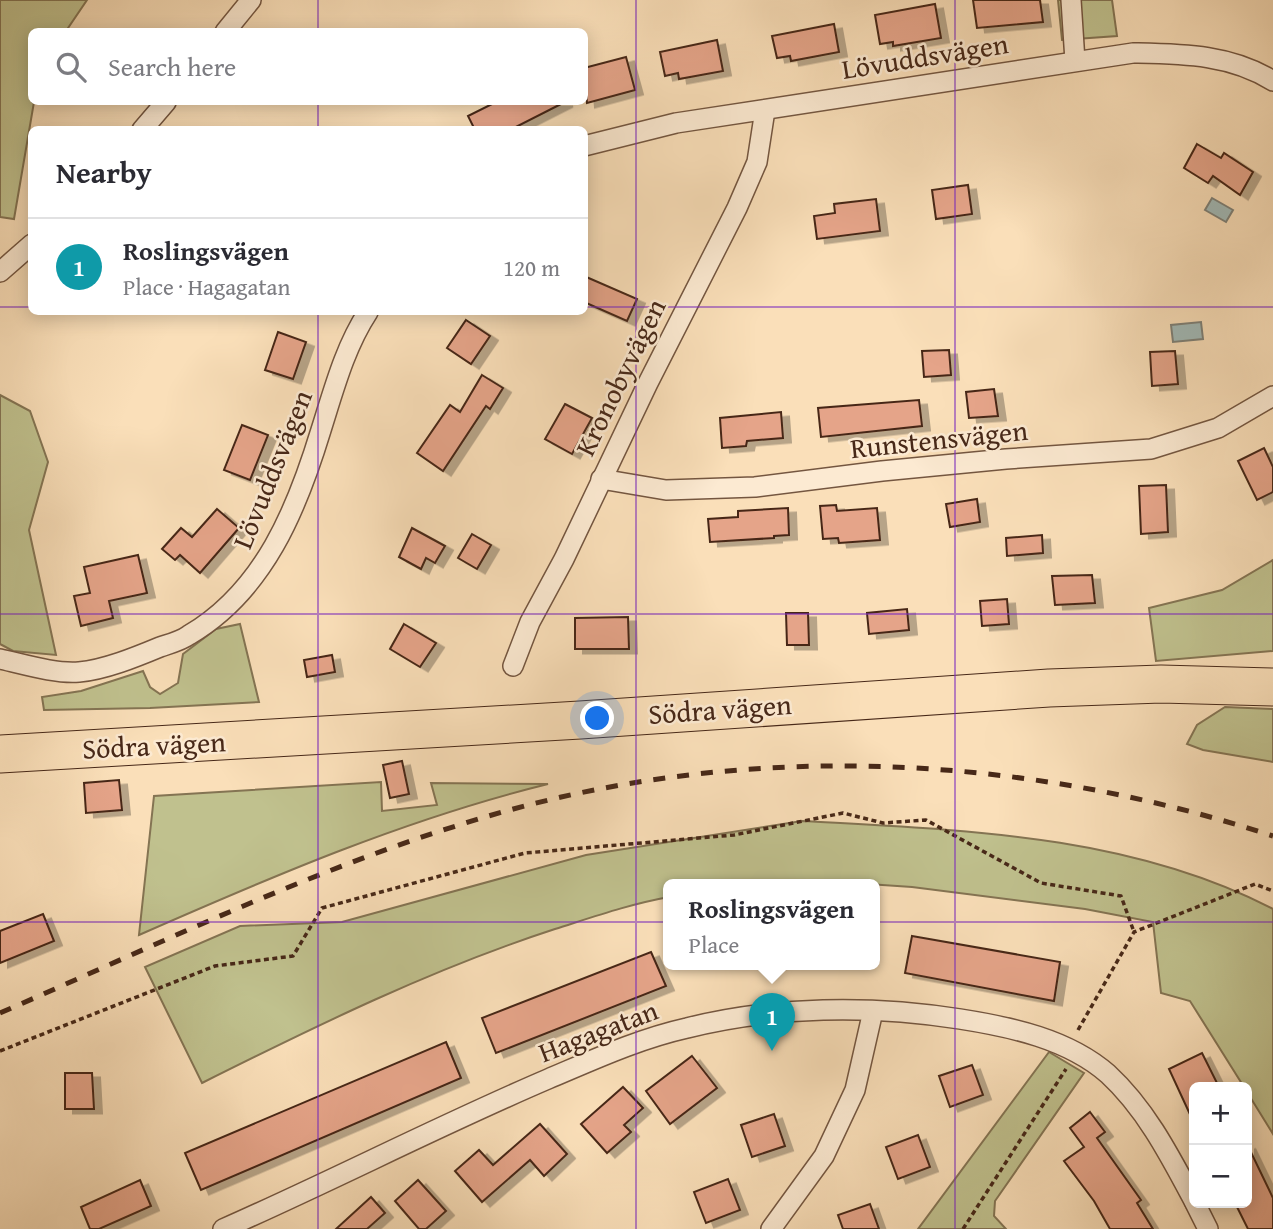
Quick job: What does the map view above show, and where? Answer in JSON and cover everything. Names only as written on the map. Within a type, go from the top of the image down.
[{"type":"highway","name":"Södra vägen","points":[[0,754],[580,720],[1037,688],[1161,684],[1273,687]]},
{"type":"street","points":[[228,28],[251,0]]},
{"type":"street","points":[[1071,0],[1075,61]]},
{"type":"street","name":"Lövuddsvägen","points":[[588,145],[676,124],[1133,52],[1183,54],[1229,60],[1273,82]]},
{"type":"street","points":[[145,126],[163,105]]},
{"type":"street","name":"Kronobyvägen","points":[[513,666],[530,622],[564,559],[737,208],[757,162],[765,110]]},
{"type":"street","points":[[0,272],[28,248]]},
{"type":"street","name":"Lövuddsvägen","points":[[0,659],[78,672],[130,659],[189,636],[226,607],[260,571],[281,537],[316,446],[354,332],[366,315]]},
{"type":"street","name":"Runstensvägen","points":[[601,480],[666,490],[755,487],[992,461],[1151,449],[1218,428],[1273,396]]},
{"type":"street","points":[[771,1229],[824,1156],[855,1090],[873,1011]]},
{"type":"street","name":"Hagagatan","points":[[223,1229],[502,1099],[625,1047],[687,1028],[770,1014],[873,1011],[932,1015],[1010,1027],[1077,1053],[1107,1073],[1137,1105],[1168,1152],[1189,1191]]},
{"type":"street","name":"Hagagatan","points":[[1198,1208],[1208,1229]]},
{"type":"path","points":[[0,1051],[215,965],[293,956],[322,908],[525,853],[734,835],[843,813],[883,823],[926,820],[1041,883],[1121,895],[1134,932]]},
{"type":"path","points":[[963,1229],[1077,1053],[1076,1034],[1134,932],[1255,884],[1273,891]]},
{"type":"green space","points":[[0,0],[87,0],[68,28],[28,28],[28,105],[33,105],[14,219],[0,217]]},
{"type":"green space","points":[[1058,0],[1112,0],[1117,36],[1062,40]]},
{"type":"green space","points":[[0,395],[30,411],[48,462],[29,530],[56,655],[13,651],[0,644]]},
{"type":"green space","points":[[1273,560],[1273,651],[1156,661],[1149,608],[1222,590]]},
{"type":"green space","points":[[240,624],[259,702],[44,710],[42,697],[81,691],[143,671],[150,687],[160,694],[178,683],[183,654],[216,629]]},
{"type":"green space","points":[[1225,707],[1273,709],[1273,762],[1203,750],[1187,744],[1197,725]]},
{"type":"green space","points":[[381,782],[382,811],[437,805],[431,783],[548,784],[443,814],[340,850],[139,935],[154,796]]},
{"type":"green space","points":[[802,821],[983,833],[1103,851],[1161,865],[1218,884],[1273,909],[1273,1134],[1252,1100],[1252,1082],[1241,1082],[1190,1001],[1161,993],[1153,922],[1085,909],[880,885],[880,879],[663,879],[663,898],[597,915],[464,962],[332,1019],[202,1083],[145,967],[240,926],[342,922],[586,855]]},
{"type":"green space","points":[[1049,1052],[1084,1073],[995,1201],[994,1216],[1006,1229],[918,1229]]},
{"type":"water","points":[[1212,198],[1233,210],[1226,222],[1205,210]]},
{"type":"water","points":[[1201,322],[1203,339],[1173,342],[1171,325]]},
{"type":"building","points":[[973,0],[1040,0],[1043,22],[977,28]]},
{"type":"building","points":[[935,4],[941,38],[893,46],[893,42],[880,44],[875,15]]},
{"type":"building","points":[[834,24],[839,52],[791,61],[790,56],[777,58],[772,36]]},
{"type":"building","points":[[717,40],[723,71],[679,79],[678,73],[665,76],[660,52]]},
{"type":"building","points":[[626,57],[635,90],[588,103],[588,67]]},
{"type":"building","points":[[490,105],[559,105],[518,126],[473,126],[468,116]]},
{"type":"building","points":[[1197,144],[1221,158],[1224,153],[1253,172],[1240,195],[1213,176],[1208,183],[1184,168]]},
{"type":"building","points":[[968,185],[972,214],[936,219],[932,190]]},
{"type":"building","points":[[876,199],[880,231],[817,239],[814,216],[835,213],[834,204]]},
{"type":"building","points":[[588,278],[637,299],[627,321],[588,304]]},
{"type":"building","points":[[466,320],[490,336],[471,364],[447,348]]},
{"type":"building","points":[[278,332],[306,342],[293,379],[265,370]]},
{"type":"building","points":[[949,350],[951,375],[924,377],[922,351]]},
{"type":"building","points":[[1175,351],[1178,384],[1152,386],[1150,352]]},
{"type":"building","points":[[482,375],[503,388],[490,409],[486,406],[443,471],[417,453],[450,405],[460,412]]},
{"type":"building","points":[[994,389],[998,416],[969,418],[966,392]]},
{"type":"building","points":[[919,400],[922,426],[821,437],[818,408]]},
{"type":"building","points":[[565,404],[592,418],[572,454],[545,439]]},
{"type":"building","points":[[781,412],[783,438],[747,441],[746,446],[722,448],[720,418]]},
{"type":"building","points":[[242,425],[268,435],[250,480],[224,470]]},
{"type":"building","points":[[1264,448],[1273,467],[1273,492],[1257,500],[1238,461]]},
{"type":"building","points":[[1166,485],[1168,532],[1141,534],[1139,486]]},
{"type":"building","points":[[977,499],[980,522],[950,527],[946,504]]},
{"type":"building","points":[[836,505],[837,511],[877,508],[880,540],[839,543],[838,538],[823,539],[820,506]]},
{"type":"building","points":[[788,508],[789,535],[710,542],[708,519],[738,517],[738,511]]},
{"type":"building","points":[[217,509],[239,528],[200,573],[180,555],[175,560],[162,549],[181,528],[192,537]]},
{"type":"building","points":[[412,528],[445,546],[435,563],[426,558],[421,569],[399,557]]},
{"type":"building","points":[[472,534],[491,545],[477,569],[458,558]]},
{"type":"building","points":[[1042,535],[1043,553],[1007,556],[1006,538]]},
{"type":"building","points":[[138,555],[147,593],[109,601],[113,618],[81,626],[74,596],[90,593],[84,567]]},
{"type":"building","points":[[1092,575],[1095,603],[1055,605],[1052,576]]},
{"type":"building","points":[[1007,599],[1009,624],[982,626],[980,601]]},
{"type":"building","points":[[907,609],[909,630],[869,634],[867,613]]},
{"type":"building","points":[[786,613],[808,613],[809,645],[787,645]]},
{"type":"building","points":[[628,617],[629,649],[575,649],[575,618]]},
{"type":"building","points":[[404,624],[436,643],[420,667],[390,649]]},
{"type":"building","points":[[332,655],[335,672],[307,677],[304,660]]},
{"type":"building","points":[[402,761],[409,794],[390,798],[383,765]]},
{"type":"building","points":[[119,780],[122,810],[86,813],[84,783]]},
{"type":"building","points":[[43,914],[54,941],[0,963],[0,931]]},
{"type":"building","points":[[912,936],[1060,962],[1054,1001],[905,973]]},
{"type":"building","points":[[651,952],[666,986],[496,1053],[482,1018]]},
{"type":"building","points":[[446,1042],[461,1078],[201,1190],[185,1153]]},
{"type":"building","points":[[1202,1053],[1216,1082],[1189,1082],[1189,1112],[1169,1069]]},
{"type":"building","points":[[692,1056],[717,1088],[670,1124],[646,1091]]},
{"type":"building","points":[[972,1065],[983,1095],[950,1107],[939,1076]]},
{"type":"building","points":[[65,1073],[92,1073],[94,1109],[65,1109]]},
{"type":"building","points":[[623,1087],[643,1108],[624,1125],[631,1132],[607,1153],[581,1124]]},
{"type":"building","points":[[1090,1112],[1105,1132],[1097,1138],[1141,1200],[1137,1203],[1153,1229],[1110,1229],[1094,1201],[1064,1161],[1084,1147],[1070,1128]]},
{"type":"building","points":[[774,1114],[785,1146],[752,1157],[741,1125]]},
{"type":"building","points":[[540,1124],[567,1154],[544,1176],[530,1160],[482,1202],[455,1171],[479,1150],[493,1165]]},
{"type":"building","points":[[918,1135],[930,1167],[898,1179],[886,1147]]},
{"type":"building","points":[[1252,1154],[1273,1198],[1273,1229],[1248,1229],[1238,1208],[1252,1208]]},
{"type":"building","points":[[728,1179],[740,1210],[706,1223],[694,1192]]},
{"type":"building","points":[[140,1180],[151,1206],[99,1229],[90,1229],[81,1207]]},
{"type":"building","points":[[418,1180],[446,1211],[426,1229],[419,1229],[395,1201]]},
{"type":"building","points":[[371,1197],[385,1213],[367,1229],[336,1229]]},
{"type":"building","points":[[870,1204],[879,1229],[843,1229],[838,1215]]},
{"type":"railway","points":[[0,1013],[250,903],[376,853],[506,811],[601,789],[697,774],[794,767],[891,767],[988,774],[1084,788],[1179,809],[1273,836]]},
{"type":"place","name":"Roslingsvägen","points":[[772,1051]]}]
